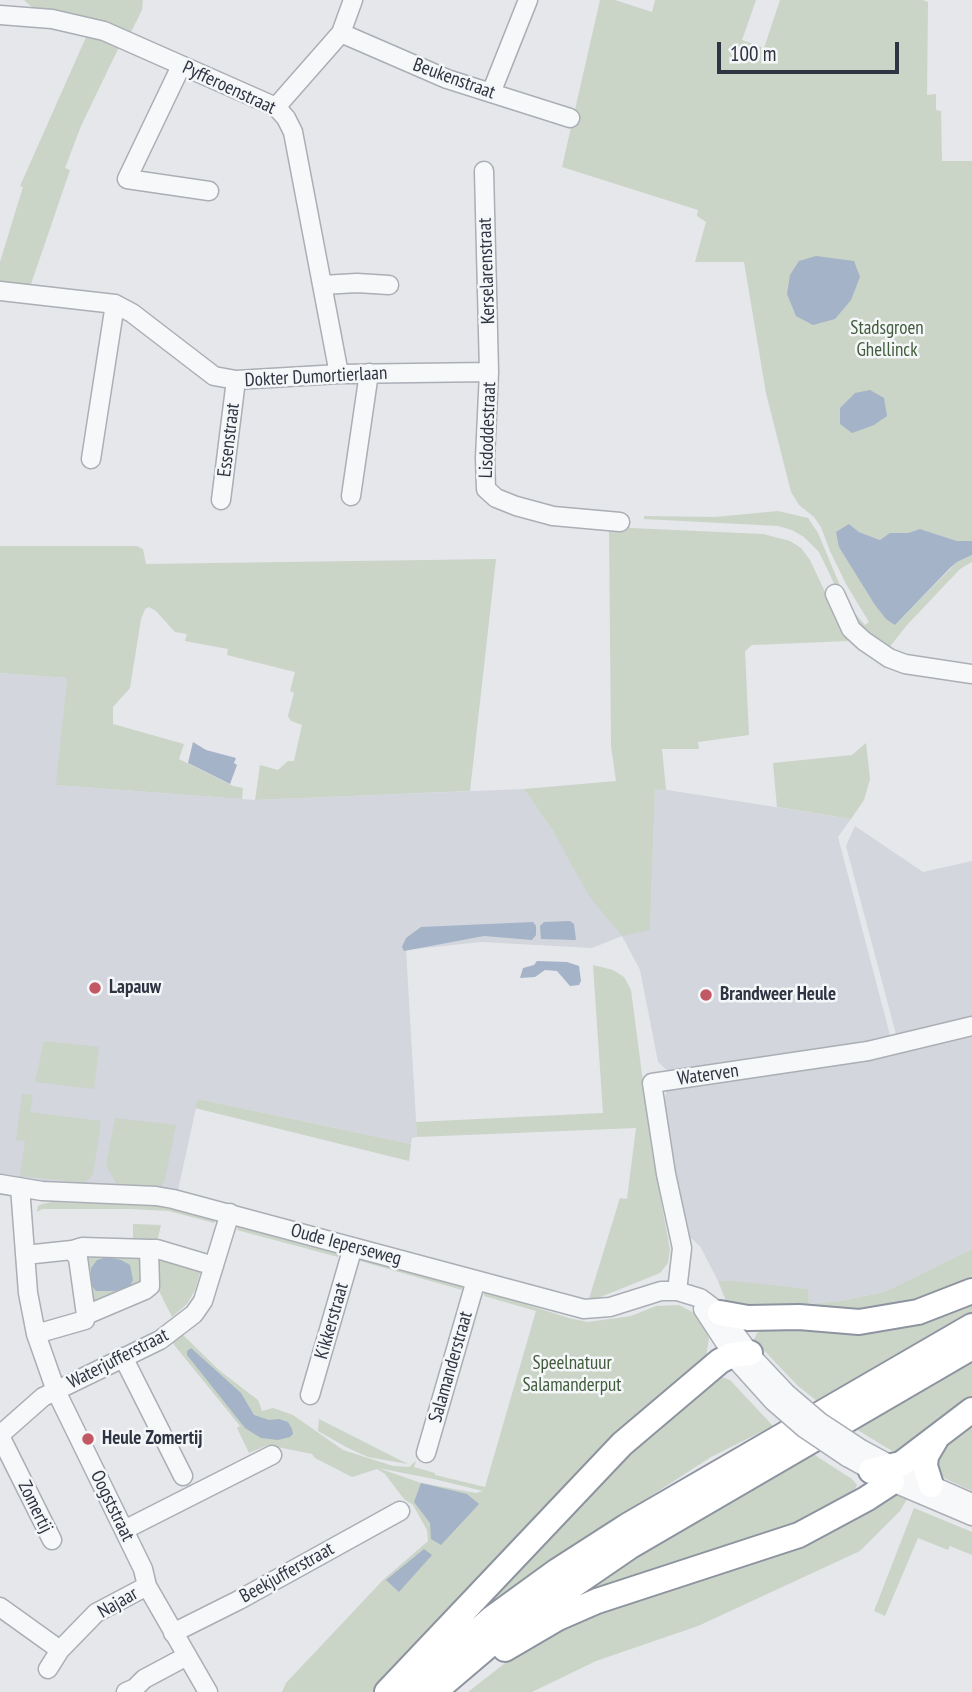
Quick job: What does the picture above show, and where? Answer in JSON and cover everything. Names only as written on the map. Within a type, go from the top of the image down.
[{"type":"highway","points":[[720,1313],[748,1318],[859,1322],[918,1312],[972,1291]]},
{"type":"highway","points":[[387,1692],[622,1444],[720,1361],[741,1354],[755,1328],[771,1318]]},
{"type":"highway","points":[[407,1692],[491,1619],[557,1571],[628,1525],[972,1326]]},
{"type":"highway","points":[[434,1692],[502,1634],[629,1547],[972,1347]]},
{"type":"highway","points":[[440,1692],[558,1618],[597,1601],[799,1535],[849,1508],[873,1464],[936,1439],[972,1410]]},
{"type":"highway","points":[[927,1488],[926,1456],[936,1439]]},
{"type":"street","points":[[276,107],[341,33],[353,0]]},
{"type":"street","points":[[491,93],[528,0]]},
{"type":"street","name":"Pyfferoenstraat","points":[[0,15],[52,19],[104,31],[276,107],[293,132],[339,374]]},
{"type":"street","name":"Beukenstraat","points":[[341,33],[447,79],[570,118]]},
{"type":"street","points":[[127,179],[181,66]]},
{"type":"street","name":"Kerselarenstraat","points":[[484,171],[489,372]]},
{"type":"street","points":[[109,176],[209,191]]},
{"type":"street","points":[[322,285],[389,285]]},
{"type":"street","name":"Dokter Dumortierlaan","points":[[0,291],[115,304],[132,313],[214,376],[236,380],[369,373],[489,372]]},
{"type":"street","points":[[91,459],[115,304]]},
{"type":"street","name":"Lisdoddestraat","points":[[489,372],[486,489],[496,498],[553,516],[620,522]]},
{"type":"street","points":[[351,496],[369,373]]},
{"type":"street","name":"Essenstraat","points":[[221,500],[236,380]]},
{"type":"street","points":[[835,594],[852,629],[889,659],[972,674]]},
{"type":"street","name":"Waterven","points":[[682,1293],[682,1248],[666,1174],[652,1083],[868,1051],[972,1026]]},
{"type":"street","name":"Oude Ieperseweg","points":[[0,1184],[41,1191],[156,1196],[230,1213],[584,1309],[610,1307],[661,1291],[682,1293]]},
{"type":"street","name":"Oogststraat","points":[[20,1188],[28,1293],[36,1334],[56,1391],[143,1569],[147,1586],[208,1692]]},
{"type":"street","name":"Waterjufferstraat","points":[[56,1391],[160,1340],[194,1314],[202,1301],[230,1213]]},
{"type":"street","points":[[25,1255],[82,1247],[157,1249],[214,1266]]},
{"type":"street","name":"Kikkerstraat","points":[[310,1395],[353,1247]]},
{"type":"street","points":[[86,1315],[150,1286],[149,1249]]},
{"type":"street","points":[[36,1334],[85,1320],[78,1258],[72,1250]]},
{"type":"street","name":"Salamanderstraat","points":[[426,1453],[477,1280]]},
{"type":"street","points":[[682,1293],[700,1298],[720,1313],[741,1354]]},
{"type":"street","points":[[682,1293],[701,1305],[804,1428],[873,1464],[927,1488],[972,1503]]},
{"type":"street","points":[[123,1357],[183,1476]]},
{"type":"street","name":"Zomertij","points":[[52,1540],[0,1436],[43,1397],[56,1391]]},
{"type":"street","points":[[124,1530],[272,1455]]},
{"type":"street","points":[[927,1488],[972,1516]]},
{"type":"street","name":"Beekjufferstraat","points":[[173,1633],[239,1600],[400,1511]]},
{"type":"street","name":"Najaar","points":[[48,1669],[60,1650],[96,1613],[147,1586]]},
{"type":"street","points":[[0,1607],[60,1650]]},
{"type":"street","points":[[126,1692],[187,1656]]},
{"type":"shaded area","points":[[0,673],[67,678],[57,785],[255,800],[524,789],[553,831],[650,929],[655,788],[851,819],[838,837],[891,1039],[668,1071],[658,1062],[640,970],[622,936],[592,948],[481,942],[406,950],[417,1137],[412,1138],[411,1144],[198,1099],[178,1190],[0,1177]]},
{"type":"shaded area","points":[[855,826],[923,872],[972,861],[972,1018],[897,1038],[846,846]]},
{"type":"shaded area","points":[[972,1035],[972,1249],[884,1292],[840,1301],[809,1304],[808,1289],[718,1281],[700,1246],[685,1233],[664,1101],[667,1089]]},
{"type":"green space","points":[[24,0],[143,0],[142,10],[130,34],[64,12],[33,8]]},
{"type":"green space","name":"Stadsgroen Ghellinck","points":[[600,0],[615,0],[652,12],[655,0],[756,0],[742,40],[764,48],[780,0],[928,2],[927,95],[936,94],[936,110],[941,111],[942,161],[972,161],[972,541],[957,541],[920,529],[890,534],[880,540],[859,532],[849,524],[895,625],[957,562],[972,555],[972,562],[960,569],[888,649],[858,627],[819,552],[804,537],[792,530],[778,526],[644,519],[644,516],[715,517],[778,511],[808,518],[818,533],[849,607],[865,625],[869,622],[846,584],[821,527],[814,517],[799,505],[791,492],[766,393],[744,262],[695,262],[706,222],[697,216],[698,210],[562,167]]},
{"type":"green space","points":[[87,35],[119,47],[81,126],[65,168],[70,170],[30,287],[0,285],[0,262],[23,187],[20,186]]},
{"type":"green space","points":[[609,527],[763,534],[790,541],[801,548],[810,560],[848,641],[752,645],[745,651],[749,735],[698,742],[699,749],[662,749],[666,790],[655,789],[650,930],[622,936],[589,896],[553,831],[524,789],[616,781],[611,746]]},
{"type":"green space","points":[[0,546],[137,546],[143,549],[146,564],[496,559],[470,791],[255,800],[260,765],[278,770],[288,761],[294,761],[302,725],[291,721],[288,716],[294,693],[290,691],[295,672],[227,655],[228,649],[185,641],[187,634],[175,632],[149,607],[145,609],[141,619],[130,688],[113,707],[113,724],[184,744],[179,759],[233,786],[243,788],[242,799],[56,785],[67,678],[0,673]]},
{"type":"green space","points":[[866,743],[870,779],[864,800],[851,819],[777,807],[773,763],[852,755]]},
{"type":"green space","points":[[593,965],[613,970],[624,977],[631,990],[652,1151],[670,1250],[668,1263],[660,1273],[588,1302],[620,1198],[627,1199],[636,1128],[417,1137],[416,1122],[603,1113]]},
{"type":"green space","points":[[44,1041],[99,1047],[94,1089],[35,1082]]},
{"type":"green space","points":[[22,1094],[33,1095],[30,1112],[101,1121],[93,1175],[85,1183],[20,1176],[25,1141],[16,1140]]},
{"type":"green space","points":[[198,1099],[411,1144],[409,1161],[195,1108]]},
{"type":"green space","points":[[115,1118],[176,1125],[165,1180],[161,1187],[117,1185],[106,1165]]},
{"type":"green space","points":[[52,1202],[151,1205],[216,1219],[214,1223],[169,1211],[131,1209],[42,1209],[37,1212],[38,1206]]},
{"type":"green space","points":[[133,1224],[161,1225],[156,1246],[133,1246]]},
{"type":"green space","points":[[238,1225],[339,1253],[338,1257],[237,1230]]},
{"type":"green space","points":[[972,1249],[972,1276],[912,1304],[882,1312],[734,1307],[726,1301],[718,1281],[808,1289],[809,1304],[840,1301],[884,1292]]},
{"type":"green space","points":[[80,1251],[142,1252],[143,1287],[87,1311]]},
{"type":"green space","points":[[157,1253],[202,1266],[195,1290],[187,1304],[172,1317],[155,1283]]},
{"type":"green space","points":[[361,1258],[463,1286],[462,1290],[360,1261]]},
{"type":"green space","name":"Speelnatuur Salamanderput","points":[[484,1291],[588,1322],[631,1316],[656,1306],[679,1305],[696,1314],[704,1328],[709,1338],[706,1357],[375,1692],[282,1692],[286,1683],[383,1580],[428,1541],[427,1530],[413,1505],[404,1499],[385,1474],[377,1469],[352,1477],[312,1454],[268,1445],[249,1453],[237,1428],[240,1426],[171,1341],[183,1335],[220,1371],[258,1400],[262,1411],[273,1408],[293,1415],[343,1450],[393,1466],[409,1467],[416,1461],[414,1467],[435,1475],[485,1487],[536,1311],[484,1296]],"holes":[[[378,1468],[483,1491],[476,1493],[421,1483]]]},
{"type":"green space","points":[[972,1297],[972,1313],[817,1401],[798,1386],[754,1340],[757,1333],[766,1327]]},
{"type":"green space","points":[[972,1362],[972,1400],[897,1454],[856,1429]]},
{"type":"green space","points":[[719,1376],[730,1380],[773,1426],[711,1457],[527,1576],[419,1663],[651,1432]]},
{"type":"green space","points":[[319,1419],[408,1464],[368,1457],[348,1448],[318,1431]]},
{"type":"green space","points":[[972,1420],[972,1491],[946,1479],[934,1465],[940,1446]]},
{"type":"green space","points":[[813,1454],[852,1479],[857,1485],[852,1496],[818,1517],[535,1626],[621,1567]]},
{"type":"green space","points":[[894,1494],[907,1499],[900,1511],[860,1551],[698,1626],[596,1661],[532,1692],[468,1692],[527,1646],[579,1620]]},
{"type":"green space","points":[[914,1508],[972,1532],[972,1555],[950,1546],[948,1550],[918,1538],[885,1616],[874,1611]]},
{"type":"water","points":[[816,256],[854,261],[860,277],[851,300],[835,319],[813,325],[796,316],[787,294],[790,275],[799,261]]},
{"type":"water","points":[[870,390],[884,398],[887,416],[874,425],[852,433],[840,424],[840,408],[855,393]]},
{"type":"water","points":[[849,524],[859,532],[880,540],[890,533],[908,533],[920,529],[957,541],[972,541],[972,555],[950,568],[895,625],[886,619],[875,605],[839,547],[836,532]]},
{"type":"water","points":[[193,742],[206,750],[236,758],[234,763],[237,765],[230,784],[188,763]]},
{"type":"water","points":[[570,921],[574,924],[576,940],[541,939],[540,926],[544,922]]},
{"type":"water","points":[[533,922],[536,935],[532,940],[484,936],[404,951],[402,947],[406,938],[421,927]]},
{"type":"water","points":[[537,961],[567,962],[579,966],[579,985],[570,986],[557,971],[545,970],[535,977],[520,978],[523,968],[534,965]]},
{"type":"water","points":[[107,1257],[130,1265],[133,1280],[130,1286],[115,1291],[96,1291],[91,1285],[91,1268],[97,1260]]},
{"type":"water","points":[[191,1348],[241,1393],[254,1415],[288,1422],[293,1434],[278,1440],[261,1438],[245,1428],[187,1355]]},
{"type":"water","points":[[421,1483],[467,1494],[479,1504],[441,1545],[431,1539],[430,1523],[414,1502]]},
{"type":"water","points":[[424,1549],[432,1555],[399,1592],[386,1580]]},
{"type":"place","name":"Lapauw","points":[[95,988]]},
{"type":"place","name":"Brandweer Heule","points":[[706,995]]},
{"type":"place","name":"Heule Zomertij","points":[[88,1439]]}]
